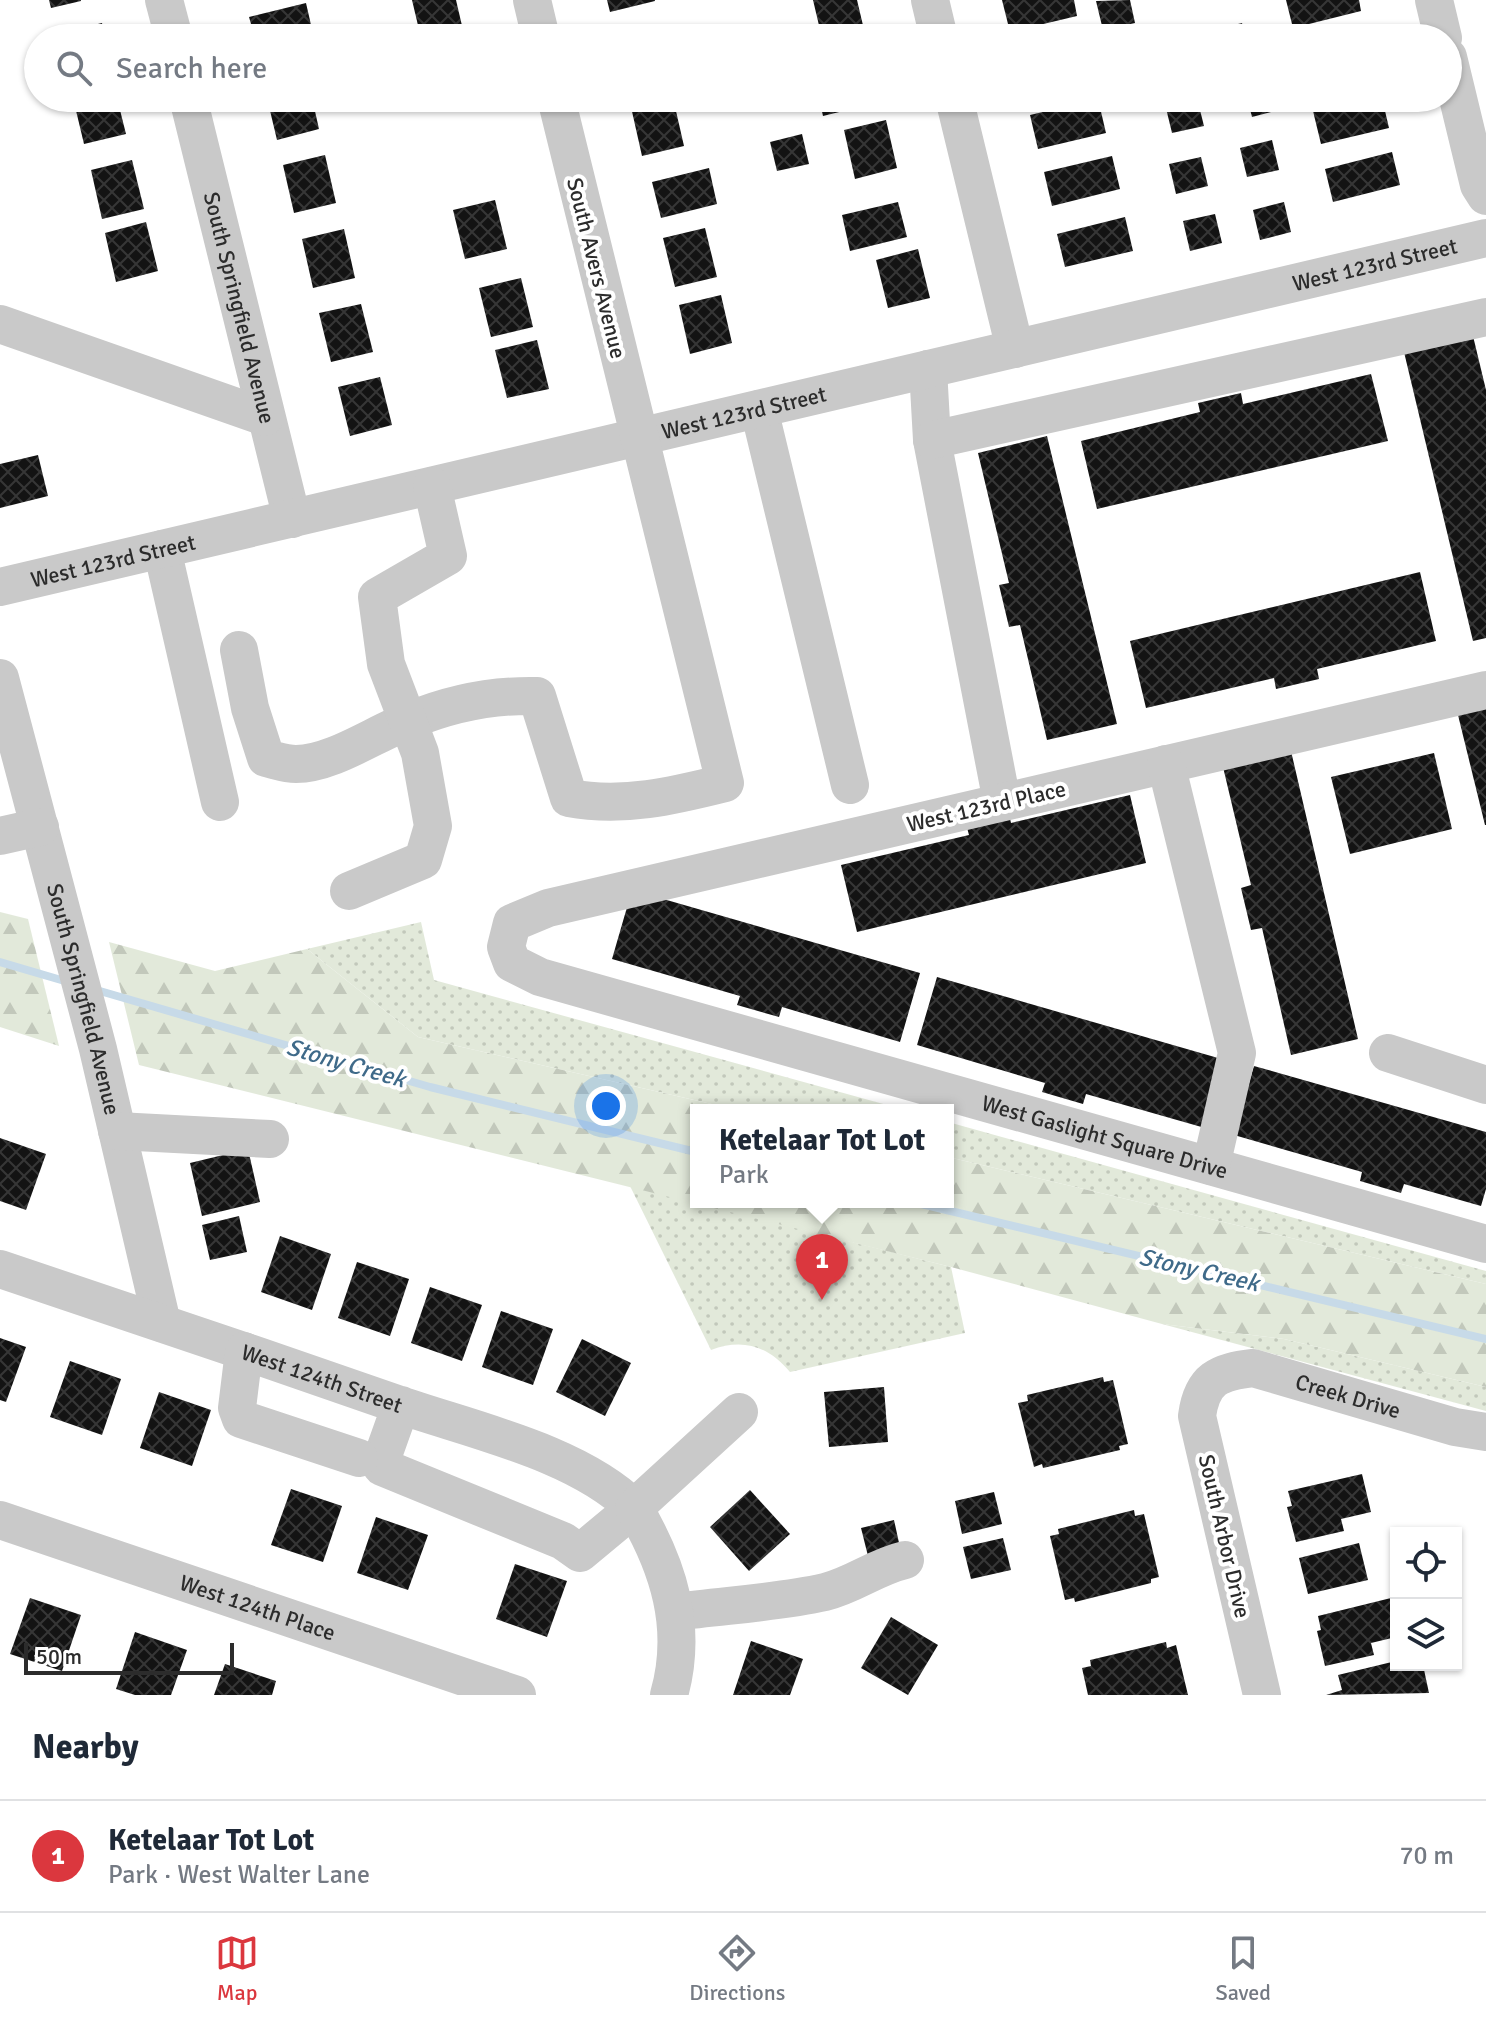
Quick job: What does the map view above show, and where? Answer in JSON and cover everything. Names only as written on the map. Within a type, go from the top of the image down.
[{"type":"street","points":[[164,0],[170,24]]},
{"type":"street","points":[[532,0],[538,24]]},
{"type":"street","points":[[930,0],[936,24]]},
{"type":"street","points":[[1434,0],[1440,24]]},
{"type":"street","name":"South Springfield Avenue","points":[[191,112],[292,519]]},
{"type":"street","name":"South Avers Avenue","points":[[408,720],[500,695],[537,696],[569,798],[602,804],[668,798],[725,783],[559,112]]},
{"type":"street","points":[[957,112],[1015,349]]},
{"type":"street","points":[[1461,112],[1479,185],[1486,196]]},
{"type":"street","name":"West 123rd Street","points":[[0,587],[1486,238]]},
{"type":"street","points":[[932,440],[1486,317]]},
{"type":"street","points":[[0,324],[265,417]]},
{"type":"street","points":[[928,369],[932,440],[1002,802]]},
{"type":"street","points":[[759,409],[850,785]]},
{"type":"street","points":[[349,891],[423,860],[433,826],[420,753],[386,664],[377,597],[448,556],[432,486]]},
{"type":"street","points":[[162,549],[220,802]]},
{"type":"street","points":[[239,650],[250,708],[266,758],[297,765],[357,747],[408,720]]},
{"type":"street","name":"South Springfield Avenue","points":[[0,678],[79,978],[162,1323]]},
{"type":"street","name":"West 123rd Place","points":[[506,947],[512,923],[548,908],[1486,690]]},
{"type":"street","points":[[1166,764],[1237,1053],[1211,1166]]},
{"type":"street","points":[[0,836],[40,827]]},
{"type":"street","name":"West Gaslight Square Drive","points":[[506,947],[512,963],[540,977],[1486,1244]]},
{"type":"street","points":[[1388,1053],[1486,1085]]},
{"type":"street","points":[[117,1131],[270,1139]]},
{"type":"street","name":"West 124th Street","points":[[0,1269],[555,1459],[618,1493],[634,1508]]},
{"type":"street","points":[[244,1351],[237,1408],[241,1419],[359,1458]]},
{"type":"street","name":"Creek Drive","points":[[1212,1380],[1230,1371],[1253,1368],[1455,1427],[1486,1432]]},
{"type":"street","name":"South Arbor Drive","points":[[1212,1380],[1200,1396],[1197,1416],[1262,1695]]},
{"type":"street","points":[[401,1405],[380,1464],[382,1467],[563,1541],[580,1553],[739,1412]]},
{"type":"street","points":[[634,1508],[660,1556],[675,1612],[677,1650],[669,1695]]},
{"type":"street","name":"West 124th Place","points":[[0,1520],[517,1695]]},
{"type":"street","points":[[675,1612],[826,1591],[859,1580],[877,1566],[905,1560]]},
{"type":"green space","points":[[0,912],[28,919],[59,1046],[0,1027]]},
{"type":"green space","points":[[421,922],[434,980],[883,1104],[712,1104],[418,1037],[307,949]]},
{"type":"green space","points":[[109,942],[215,971],[307,949],[418,1037],[712,1104],[690,1104],[690,1202],[139,1065]]},
{"type":"green space","points":[[954,1124],[1486,1271],[1486,1284],[954,1158]]},
{"type":"green space","points":[[954,1158],[1486,1284],[1486,1387],[1284,1339],[1162,1324],[714,1208],[954,1208]]},
{"type":"green space","points":[[630,1186],[690,1201],[690,1208],[717,1208],[951,1267],[965,1333],[790,1372],[773,1356],[754,1347],[734,1345],[711,1350]]},
{"type":"green space","points":[[1162,1324],[1284,1339],[1486,1387],[1486,1411]]},
{"type":"building","points":[[49,0],[81,0],[81,1],[51,8]]},
{"type":"building","points":[[412,0],[456,0],[462,24],[418,24]]},
{"type":"building","points":[[607,0],[655,0],[655,1],[610,12]]},
{"type":"building","points":[[813,0],[857,0],[863,24],[819,24]]},
{"type":"building","points":[[1002,0],[1074,0],[1077,16],[1044,24],[1008,24]]},
{"type":"building","points":[[1130,0],[1135,23],[1102,24],[1096,1]]},
{"type":"building","points":[[1286,0],[1359,0],[1361,11],[1309,24],[1292,24]]},
{"type":"building","points":[[306,3],[311,24],[251,24],[249,17]]},
{"type":"building","points":[[76,112],[120,112],[126,134],[84,144]]},
{"type":"building","points":[[270,112],[315,112],[319,129],[277,140]]},
{"type":"building","points":[[632,112],[676,112],[684,146],[642,156]]},
{"type":"building","points":[[1043,112],[1101,112],[1106,133],[1038,149],[1030,115]]},
{"type":"building","points":[[1167,112],[1200,112],[1204,126],[1172,133]]},
{"type":"building","points":[[1251,112],[1271,112],[1252,117]]},
{"type":"building","points":[[1313,112],[1385,112],[1389,128],[1321,144]]},
{"type":"building","points":[[886,120],[897,168],[855,179],[844,130]]},
{"type":"building","points":[[802,134],[809,164],[777,171],[770,142]]},
{"type":"building","points":[[1272,140],[1279,170],[1247,177],[1240,148]]},
{"type":"building","points":[[1392,152],[1400,185],[1333,202],[1325,169]]},
{"type":"building","points":[[325,155],[336,203],[294,213],[283,165]]},
{"type":"building","points":[[1112,156],[1120,189],[1052,206],[1044,172]]},
{"type":"building","points":[[1201,157],[1208,186],[1176,194],[1169,164]]},
{"type":"building","points":[[132,160],[144,209],[102,219],[91,170]]},
{"type":"building","points":[[709,168],[717,204],[661,218],[652,182]]},
{"type":"building","points":[[495,200],[507,249],[465,259],[453,210]]},
{"type":"building","points":[[898,202],[907,237],[850,251],[842,215]]},
{"type":"building","points":[[1284,202],[1291,232],[1260,240],[1253,210]]},
{"type":"building","points":[[1215,214],[1222,243],[1190,251],[1183,221]]},
{"type":"building","points":[[1125,217],[1133,251],[1065,267],[1057,234]]},
{"type":"building","points":[[146,222],[158,271],[116,282],[105,233]]},
{"type":"building","points":[[705,228],[717,277],[675,287],[663,238]]},
{"type":"building","points":[[344,229],[355,278],[313,288],[302,239]]},
{"type":"building","points":[[918,249],[930,298],[888,308],[876,260]]},
{"type":"building","points":[[521,278],[533,327],[491,337],[479,288]]},
{"type":"building","points":[[721,295],[732,343],[690,354],[679,305]]},
{"type":"building","points":[[361,304],[373,352],[331,362],[319,313]]},
{"type":"building","points":[[1473,336],[1486,390],[1486,638],[1473,641],[1404,352]]},
{"type":"building","points":[[537,340],[549,389],[507,398],[495,350]]},
{"type":"building","points":[[1371,374],[1388,441],[1097,509],[1081,441],[1200,412],[1198,403],[1241,393],[1243,404]]},
{"type":"building","points":[[380,377],[392,425],[350,436],[338,387]]},
{"type":"building","points":[[1047,436],[1117,724],[1047,740],[1020,625],[1009,627],[999,585],[1009,583],[978,453]]},
{"type":"building","points":[[38,455],[48,496],[0,508],[0,464]]},
{"type":"building","points":[[1420,572],[1436,641],[1317,669],[1319,679],[1276,689],[1274,678],[1146,708],[1130,641]]},
{"type":"building","points":[[1486,704],[1486,825],[1485,825],[1457,711]]},
{"type":"building","points":[[1291,751],[1358,1039],[1291,1055],[1262,928],[1251,930],[1241,888],[1251,885],[1223,767]]},
{"type":"building","points":[[1434,753],[1452,829],[1350,854],[1331,777]]},
{"type":"building","points":[[1130,795],[1146,863],[857,932],[841,865],[969,835],[966,824],[1009,814],[1011,823]]},
{"type":"building","points":[[632,890],[920,973],[900,1042],[782,1007],[779,1017],[737,1005],[740,996],[612,959]]},
{"type":"building","points":[[937,977],[1225,1060],[1205,1128],[1086,1094],[1083,1104],[1042,1092],[1045,1083],[917,1045]]},
{"type":"building","points":[[1254,1066],[1486,1132],[1486,1189],[1481,1206],[1404,1184],[1401,1193],[1360,1181],[1362,1172],[1234,1135]]},
{"type":"building","points":[[0,1138],[46,1154],[26,1210],[0,1201]]},
{"type":"building","points":[[248,1149],[260,1202],[202,1216],[190,1163]]},
{"type":"building","points":[[239,1216],[247,1252],[210,1260],[202,1225]]},
{"type":"building","points":[[280,1236],[331,1254],[312,1310],[261,1292]]},
{"type":"building","points":[[357,1262],[409,1279],[390,1336],[338,1318]]},
{"type":"building","points":[[430,1287],[482,1305],[462,1361],[411,1343]]},
{"type":"building","points":[[501,1311],[553,1329],[533,1385],[482,1367]]},
{"type":"building","points":[[0,1338],[26,1347],[6,1402],[0,1400]]},
{"type":"building","points":[[582,1339],[631,1363],[605,1416],[556,1392]]},
{"type":"building","points":[[70,1361],[121,1379],[102,1435],[50,1417]]},
{"type":"building","points":[[1103,1377],[1104,1382],[1113,1380],[1128,1444],[1119,1446],[1120,1450],[1043,1468],[1042,1464],[1034,1467],[1018,1403],[1028,1401],[1027,1395]]},
{"type":"building","points":[[884,1387],[888,1442],[829,1447],[824,1392]]},
{"type":"building","points":[[159,1392],[211,1410],[192,1466],[140,1448]]},
{"type":"building","points":[[1362,1474],[1371,1512],[1341,1519],[1344,1531],[1296,1542],[1287,1507],[1292,1506],[1288,1491]]},
{"type":"building","points":[[291,1489],[342,1506],[323,1562],[271,1545]]},
{"type":"building","points":[[750,1490],[790,1534],[749,1571],[710,1527]]},
{"type":"building","points":[[994,1492],[1002,1524],[962,1534],[955,1501]]},
{"type":"building","points":[[1134,1510],[1135,1516],[1144,1514],[1159,1577],[1151,1579],[1151,1583],[1075,1602],[1074,1598],[1065,1600],[1050,1536],[1059,1534],[1058,1529]]},
{"type":"building","points":[[376,1517],[428,1535],[408,1590],[357,1573]]},
{"type":"building","points":[[894,1520],[901,1552],[869,1560],[861,1528]]},
{"type":"building","points":[[1003,1538],[1011,1570],[971,1579],[963,1547]]},
{"type":"building","points":[[1359,1543],[1368,1580],[1308,1594],[1299,1558]]},
{"type":"building","points":[[515,1564],[567,1581],[547,1637],[496,1619]]},
{"type":"building","points":[[30,1598],[81,1615],[62,1671],[10,1654]]},
{"type":"building","points":[[1390,1598],[1390,1638],[1371,1643],[1374,1655],[1325,1666],[1317,1631],[1321,1630],[1318,1616]]},
{"type":"building","points":[[891,1617],[938,1645],[908,1695],[861,1668]]},
{"type":"building","points":[[135,1632],[187,1650],[171,1695],[135,1695],[116,1689]]},
{"type":"building","points":[[751,1641],[803,1659],[790,1695],[733,1695]]},
{"type":"building","points":[[1166,1642],[1167,1648],[1176,1645],[1188,1695],[1088,1695],[1082,1668],[1091,1666],[1090,1660]]},
{"type":"building","points":[[1390,1662],[1390,1671],[1424,1671],[1429,1693],[1326,1695],[1342,1690],[1338,1675]]},
{"type":"building","points":[[225,1664],[276,1681],[272,1695],[214,1695]]},
{"type":"waterway","name":"Stony Creek","points":[[0,962],[68,982]]},
{"type":"waterway","name":"Stony Creek","points":[[93,989],[430,1087],[690,1151]]},
{"type":"waterway","name":"Stony Creek","points":[[938,1208],[1486,1339]]},
{"type":"place","name":"Ketelaar Tot Lot","points":[[822,1300]]}]
